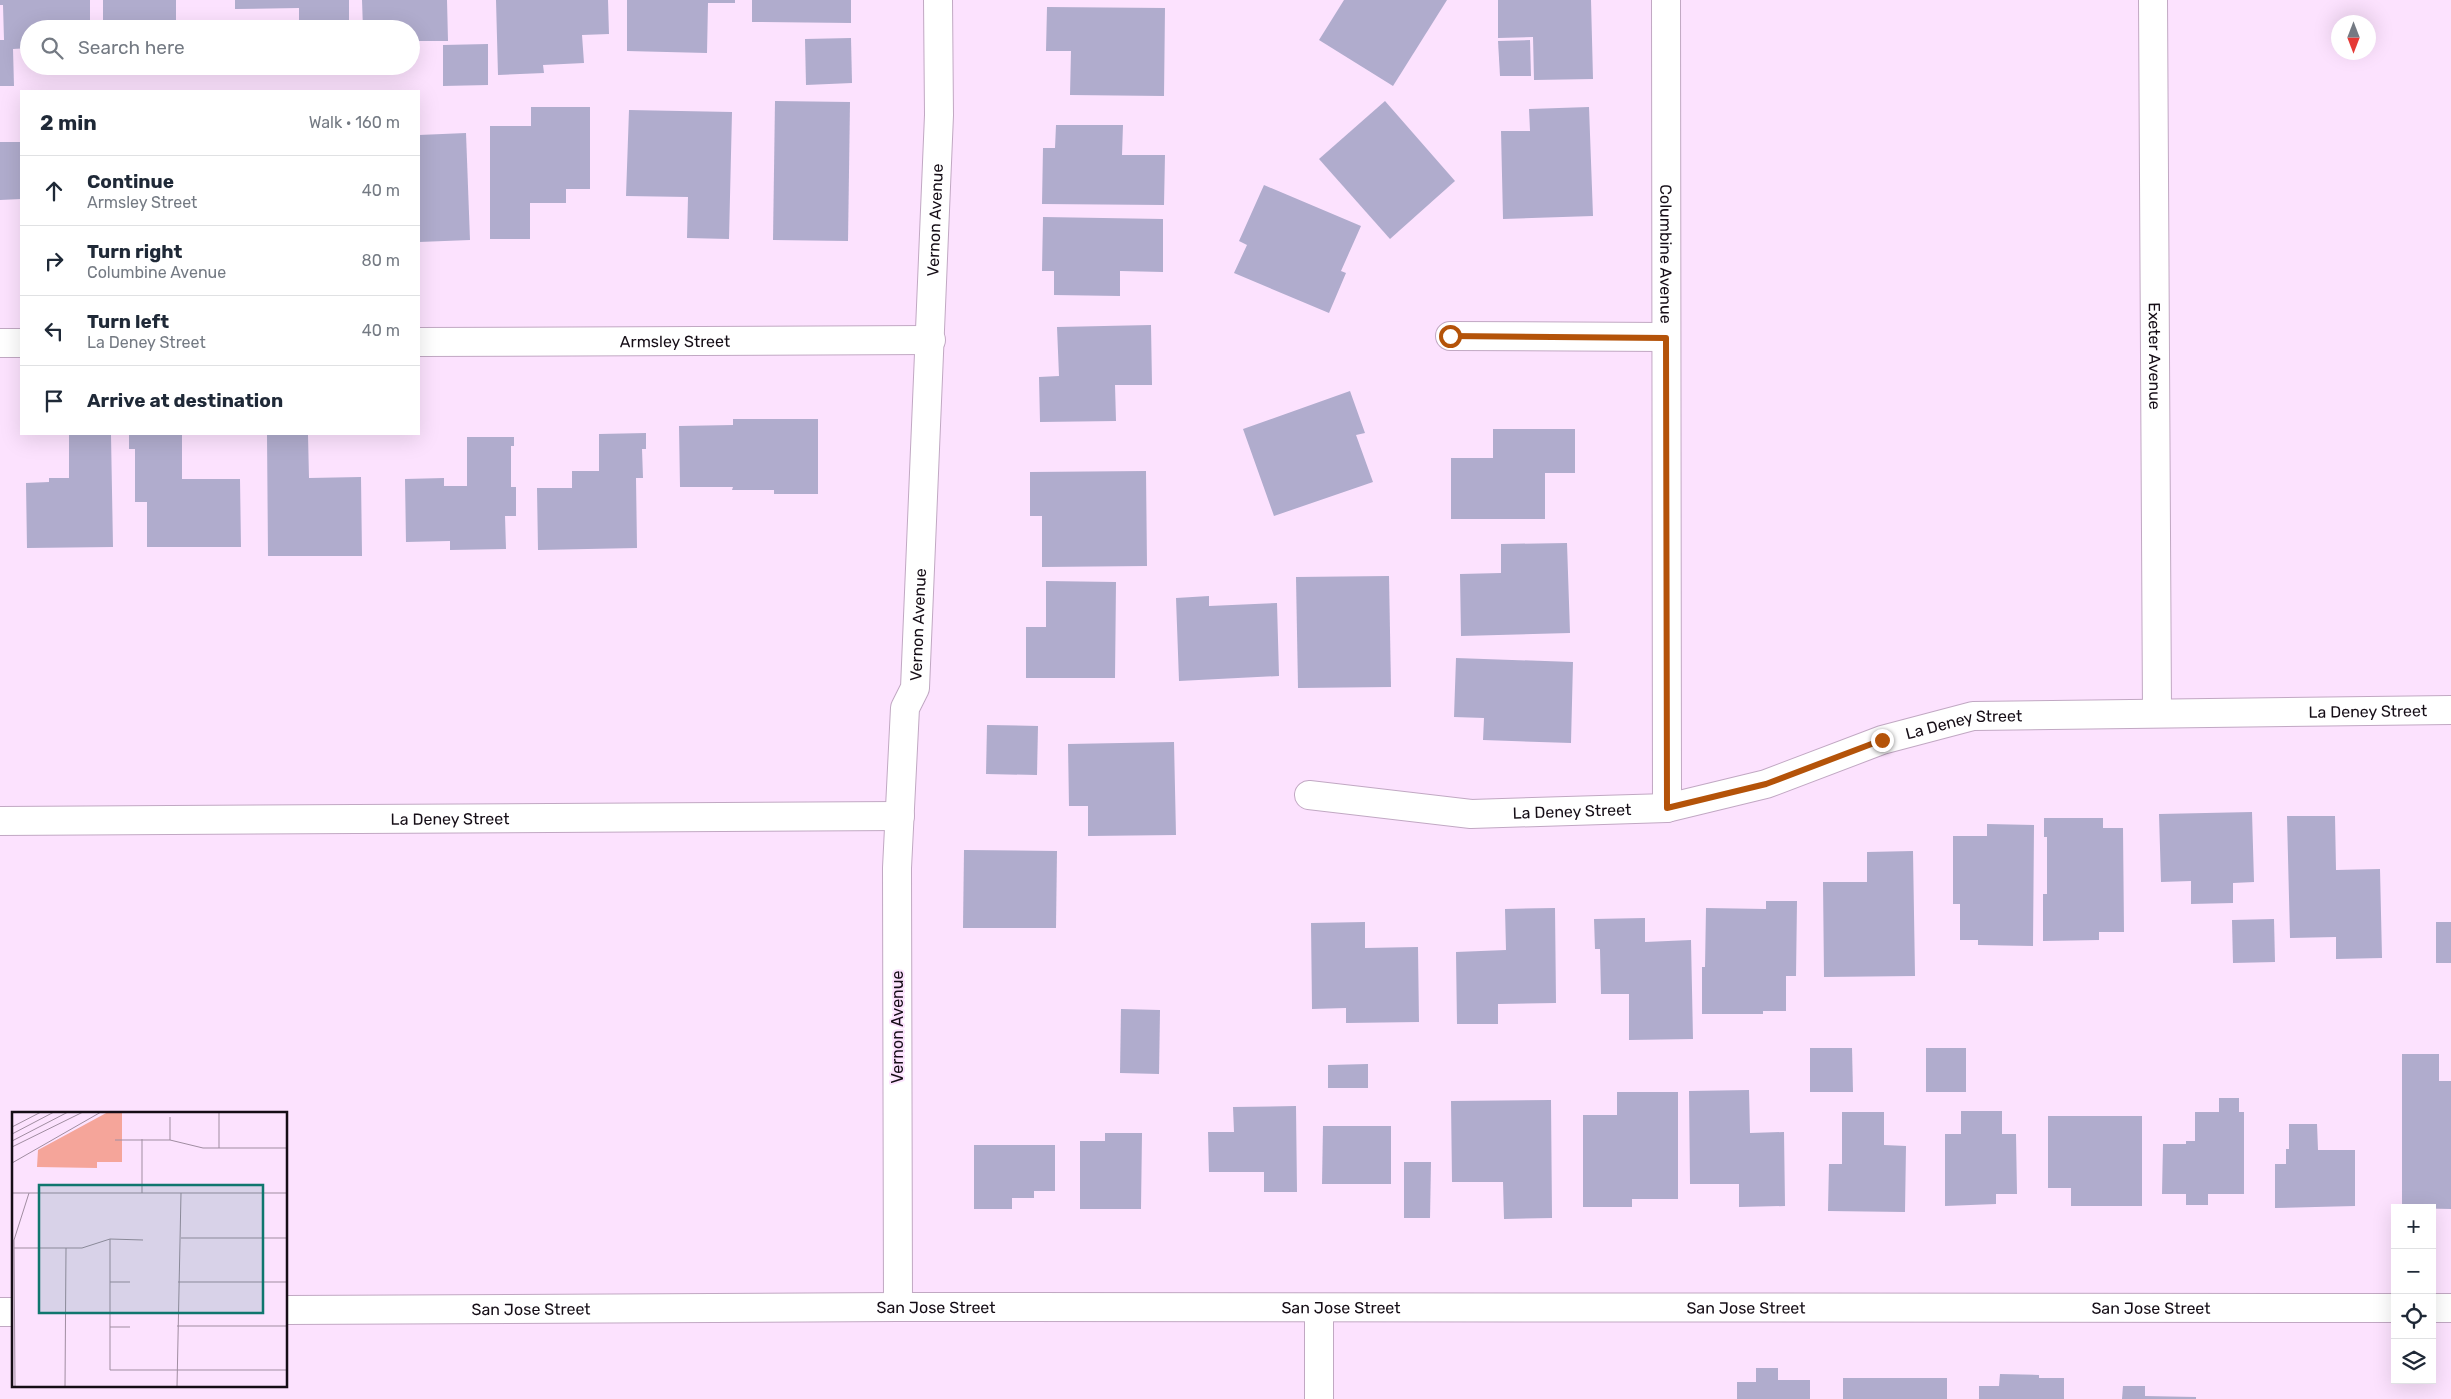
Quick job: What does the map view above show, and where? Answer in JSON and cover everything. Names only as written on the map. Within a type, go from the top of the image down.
[{"type":"street","name":"Vernon Avenue","points":[[898,1307],[897,868],[905,708],[915,688],[939,115],[938,0]]},
{"type":"street","name":"Columbine Avenue","points":[[1666,0],[1667,808]]},
{"type":"street","name":"Exeter Avenue","points":[[2153,0],[2156,712]]},
{"type":"street","points":[[1450,336],[1666,338]]},
{"type":"street","name":"Armsley Street","points":[[420,342],[931,340]]},
{"type":"street","points":[[0,343],[20,343]]},
{"type":"street","name":"La Deney Street","points":[[1309,795],[1471,814],[1667,808],[1766,784],[1882,740],[1973,716],[2156,712],[2451,710]]},
{"type":"street","name":"La Deney Street","points":[[0,821],[900,816]]},
{"type":"street","name":"San Jose Street","points":[[288,1310],[898,1307],[2391,1308]]},
{"type":"street","points":[[1319,1308],[1319,1399]]},
{"type":"street","points":[[2436,1308],[2451,1308]]},
{"type":"building","points":[[0,0],[90,0],[90,20],[20,20],[20,49],[13,49],[14,86],[0,86],[0,40],[4,40],[3,5],[0,5]]},
{"type":"building","points":[[103,0],[176,0],[176,20],[103,20]]},
{"type":"building","points":[[235,0],[349,0],[349,20],[299,20],[299,8],[235,9]]},
{"type":"building","points":[[362,0],[447,0],[448,41],[420,41],[420,20],[363,20]]},
{"type":"building","points":[[496,0],[608,0],[609,34],[582,35],[584,63],[543,65],[544,73],[498,75]]},
{"type":"building","points":[[627,0],[735,0],[735,3],[708,3],[707,53],[627,51]]},
{"type":"building","points":[[752,0],[851,0],[851,23],[752,22]]},
{"type":"building","points":[[1344,0],[1447,0],[1393,86],[1319,40]]},
{"type":"building","points":[[1498,0],[1591,0],[1593,79],[1534,80],[1533,37],[1498,38]]},
{"type":"building","points":[[1047,7],[1165,8],[1164,96],[1070,95],[1071,51],[1046,51]]},
{"type":"building","points":[[851,38],[852,83],[806,85],[805,39]]},
{"type":"building","points":[[1530,40],[1531,76],[1500,76],[1498,41]]},
{"type":"building","points":[[488,44],[488,85],[443,86],[443,45]]},
{"type":"building","points":[[775,101],[850,102],[848,241],[773,240]]},
{"type":"building","points":[[1385,101],[1455,181],[1390,239],[1319,159]]},
{"type":"building","points":[[531,107],[590,107],[590,189],[566,189],[566,203],[530,203],[530,239],[490,239],[490,126],[531,126]]},
{"type":"building","points":[[1589,107],[1593,216],[1503,219],[1501,131],[1530,131],[1529,109]]},
{"type":"building","points":[[629,110],[732,112],[729,239],[687,238],[688,197],[626,196]]},
{"type":"building","points":[[1056,125],[1123,125],[1122,155],[1165,155],[1164,205],[1042,204],[1043,148],[1055,148]]},
{"type":"building","points":[[466,133],[470,240],[420,242],[420,135]]},
{"type":"building","points":[[0,142],[20,142],[20,199],[0,200]]},
{"type":"building","points":[[1264,185],[1361,226],[1341,271],[1346,273],[1329,313],[1234,273],[1247,245],[1239,241]]},
{"type":"building","points":[[1043,217],[1163,219],[1163,272],[1120,271],[1120,296],[1054,295],[1054,271],[1042,271]]},
{"type":"building","points":[[1151,325],[1152,385],[1115,385],[1116,421],[1040,422],[1039,377],[1059,376],[1057,327]]},
{"type":"building","points":[[1350,391],[1365,433],[1356,435],[1373,482],[1274,516],[1243,429]]},
{"type":"building","points":[[733,419],[818,419],[818,494],[774,494],[774,490],[732,490],[733,487],[680,487],[679,426],[733,425]]},
{"type":"building","points":[[1493,429],[1575,429],[1575,473],[1545,473],[1545,519],[1451,519],[1451,458],[1493,458]]},
{"type":"building","points":[[646,433],[646,449],[642,449],[643,478],[636,478],[637,548],[538,550],[537,488],[572,488],[572,471],[599,471],[599,434]]},
{"type":"building","points":[[69,435],[111,435],[113,547],[27,548],[26,483],[49,482],[49,478],[69,478]]},
{"type":"building","points":[[129,435],[182,435],[182,479],[240,479],[241,547],[147,547],[147,502],[135,502],[135,449],[129,449]]},
{"type":"building","points":[[267,435],[308,435],[309,478],[361,477],[362,556],[268,556]]},
{"type":"building","points":[[467,437],[514,437],[514,446],[511,446],[511,487],[516,487],[516,516],[505,516],[506,549],[450,550],[450,541],[406,542],[405,479],[444,478],[444,486],[467,486]]},
{"type":"building","points":[[1146,471],[1147,566],[1042,567],[1042,516],[1030,516],[1030,472]]},
{"type":"building","points":[[1567,543],[1570,633],[1461,636],[1460,574],[1501,573],[1501,544]]},
{"type":"building","points":[[1389,576],[1391,687],[1298,688],[1296,577]]},
{"type":"building","points":[[1046,581],[1116,582],[1115,678],[1026,678],[1026,627],[1046,627]]},
{"type":"building","points":[[1209,596],[1209,606],[1277,603],[1279,676],[1179,681],[1176,598]]},
{"type":"building","points":[[1456,658],[1573,662],[1571,743],[1483,740],[1484,718],[1454,717]]},
{"type":"building","points":[[987,725],[1038,726],[1037,775],[986,774]]},
{"type":"building","points":[[1174,742],[1176,835],[1088,836],[1088,806],[1069,806],[1068,744]]},
{"type":"building","points":[[2252,812],[2254,882],[2233,883],[2233,903],[2191,904],[2191,881],[2161,882],[2159,814]]},
{"type":"building","points":[[2287,816],[2335,816],[2336,870],[2380,869],[2382,958],[2336,959],[2336,937],[2290,938]]},
{"type":"building","points":[[2044,818],[2103,818],[2103,828],[2123,828],[2124,932],[2099,932],[2099,940],[2043,941],[2043,894],[2047,894],[2047,837],[2044,837]]},
{"type":"building","points":[[1987,824],[2034,825],[2033,946],[1978,945],[1978,940],[1960,940],[1960,904],[1953,904],[1953,836],[1987,836]]},
{"type":"building","points":[[964,850],[1057,851],[1056,928],[963,928]]},
{"type":"building","points":[[1913,851],[1915,976],[1824,977],[1823,882],[1867,882],[1867,852]]},
{"type":"building","points":[[1766,901],[1797,901],[1796,976],[1786,976],[1786,1011],[1763,1011],[1763,1014],[1702,1014],[1702,967],[1705,967],[1706,908],[1766,909]]},
{"type":"building","points":[[1555,908],[1556,1003],[1498,1004],[1498,1024],[1457,1024],[1456,952],[1506,950],[1505,909]]},
{"type":"building","points":[[1645,918],[1645,942],[1691,940],[1693,1039],[1629,1040],[1629,994],[1601,994],[1600,949],[1595,949],[1594,919]]},
{"type":"building","points":[[2274,919],[2275,962],[2233,963],[2232,920]]},
{"type":"building","points":[[1365,922],[1365,948],[1418,947],[1419,1022],[1346,1023],[1346,1008],[1312,1009],[1311,923]]},
{"type":"building","points":[[2436,922],[2451,922],[2451,963],[2436,963]]},
{"type":"building","points":[[1121,1009],[1160,1010],[1159,1074],[1120,1073]]},
{"type":"building","points":[[1810,1048],[1852,1048],[1853,1092],[1810,1092]]},
{"type":"building","points":[[1926,1048],[1966,1048],[1966,1092],[1926,1092]]},
{"type":"building","points":[[2402,1054],[2439,1054],[2439,1081],[2451,1081],[2451,1209],[2436,1209],[2436,1204],[2402,1204]]},
{"type":"building","points":[[1368,1064],[1368,1088],[1328,1088],[1328,1065]]},
{"type":"building","points":[[1749,1090],[1750,1133],[1784,1132],[1785,1206],[1739,1207],[1739,1184],[1690,1184],[1689,1091]]},
{"type":"building","points":[[1617,1092],[1678,1092],[1678,1199],[1632,1199],[1632,1207],[1583,1207],[1583,1115],[1617,1115]]},
{"type":"building","points":[[2219,1098],[2239,1098],[2239,1112],[2244,1112],[2244,1194],[2208,1194],[2208,1205],[2186,1205],[2186,1194],[2162,1194],[2163,1144],[2186,1144],[2186,1141],[2195,1141],[2195,1112],[2219,1112]]},
{"type":"building","points":[[1551,1100],[1552,1218],[1504,1219],[1503,1182],[1452,1182],[1451,1101]]},
{"type":"building","points":[[1296,1106],[1297,1192],[1264,1192],[1264,1172],[1209,1172],[1208,1132],[1234,1132],[1233,1107]]},
{"type":"building","points":[[1961,1111],[2002,1111],[2002,1134],[2016,1134],[2017,1194],[1996,1194],[1996,1204],[1945,1206],[1945,1134],[1961,1134]]},
{"type":"building","points":[[1842,1112],[1884,1112],[1884,1145],[1906,1146],[1905,1212],[1828,1211],[1829,1164],[1842,1164]]},
{"type":"building","points":[[2048,1116],[2142,1116],[2142,1206],[2071,1206],[2071,1188],[2048,1188]]},
{"type":"building","points":[[2289,1124],[2317,1124],[2318,1150],[2355,1150],[2355,1206],[2275,1208],[2275,1164],[2286,1164],[2286,1149],[2289,1149]]},
{"type":"building","points":[[1323,1126],[1391,1126],[1391,1184],[1322,1184]]},
{"type":"building","points":[[1105,1133],[1142,1133],[1141,1209],[1080,1209],[1080,1141],[1105,1141]]},
{"type":"building","points":[[974,1145],[1055,1145],[1055,1191],[1034,1191],[1034,1198],[1012,1198],[1012,1209],[974,1209]]},
{"type":"building","points":[[1404,1162],[1431,1162],[1430,1218],[1404,1218]]},
{"type":"building","points":[[1756,1368],[1778,1368],[1778,1380],[1810,1380],[1810,1399],[1737,1399],[1737,1382],[1756,1382]]},
{"type":"building","points":[[2000,1374],[2039,1375],[2039,1378],[2064,1378],[2064,1399],[1979,1399],[1979,1386],[1999,1386]]},
{"type":"building","points":[[1843,1378],[1947,1378],[1947,1399],[1843,1399]]},
{"type":"building","points":[[2123,1386],[2145,1386],[2145,1396],[2196,1397],[2196,1399],[2122,1399]]},
{"type":"route","points":[[1450,336],[1666,338],[1667,808],[1766,784],[1882,740]]}]
